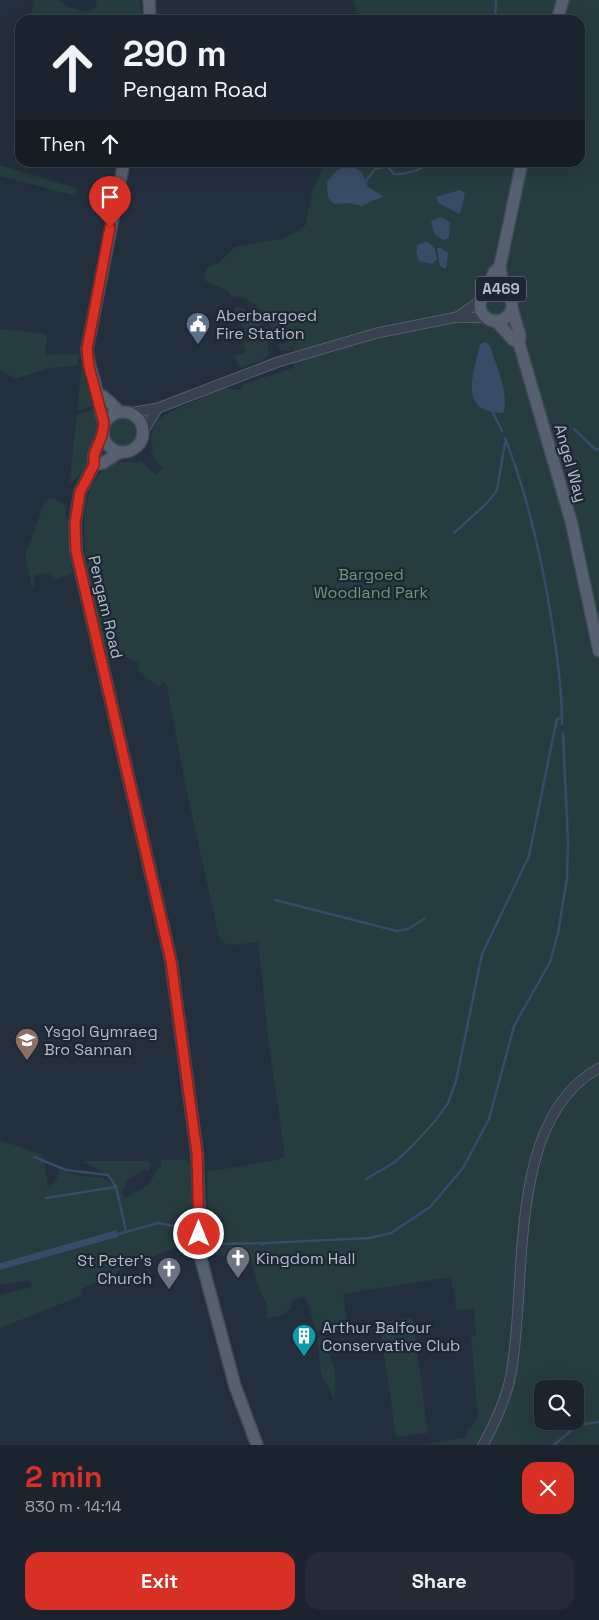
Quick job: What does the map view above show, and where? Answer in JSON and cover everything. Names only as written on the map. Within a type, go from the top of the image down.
[{"type":"main road","points":[[149,0],[150,15]]},
{"type":"main road","points":[[558,15],[563,0]]},
{"type":"main road","points":[[120,452],[107,445],[102,435],[104,423],[97,400],[98,394],[89,367],[88,341],[123,167]]},
{"type":"main road","name":"A469","points":[[500,266],[494,272],[483,296],[480,311],[492,320],[507,318],[512,308],[511,298],[503,290],[500,266],[521,167]]},
{"type":"main road","name":"A469","points":[[483,296],[494,289],[503,290]]},
{"type":"main road","name":"Angel Way","points":[[512,308],[520,336],[518,343],[571,521],[599,651]]},
{"type":"main road","name":"Angel Way","points":[[492,320],[518,343]]},
{"type":"main road","points":[[94,465],[103,463],[120,452],[134,448],[142,438],[143,432],[139,420],[98,394]]},
{"type":"main road","points":[[104,423],[112,414],[125,412]]},
{"type":"main road","name":"Pengam Road","points":[[102,435],[94,455],[94,465],[80,492],[75,523],[76,551],[171,961],[186,1060],[199,1169],[201,1259],[235,1386],[257,1445]]},
{"type":"street","points":[[457,317],[483,296]]},
{"type":"street","points":[[125,412],[158,408],[278,362],[377,333],[457,317],[492,320]]},
{"type":"street","points":[[143,432],[158,408]]},
{"type":"street","points":[[483,1445],[498,1416],[511,1375],[527,1208],[535,1156],[547,1124],[561,1101],[574,1086],[599,1068]]},
{"type":"green space","points":[[35,0],[57,0],[69,7],[88,12],[98,6],[96,0],[140,0],[142,15],[31,15]]},
{"type":"green space","name":"Bargoed Woodland Park","points":[[354,0],[599,0],[599,1445],[421,1445],[467,1437],[468,1428],[472,1427],[478,1417],[471,1336],[476,1336],[474,1309],[457,1310],[451,1277],[343,1294],[348,1326],[316,1331],[306,1297],[291,1301],[292,1308],[281,1316],[266,1318],[267,1306],[250,1256],[208,1255],[207,1172],[277,1160],[285,1156],[269,1045],[258,942],[230,945],[226,944],[219,937],[185,784],[167,686],[164,682],[158,687],[137,670],[140,664],[126,657],[109,661],[91,586],[84,528],[87,502],[96,480],[112,464],[141,461],[155,475],[163,469],[150,451],[153,450],[151,439],[153,430],[157,422],[164,416],[220,389],[241,389],[244,384],[293,368],[293,346],[289,347],[290,350],[280,350],[277,345],[287,343],[285,336],[275,339],[265,316],[255,304],[240,297],[231,296],[229,292],[204,280],[206,268],[220,262],[234,247],[285,238],[305,226],[313,189],[323,167],[585,167],[585,15],[357,15]]},
{"type":"green space","points":[[0,165],[76,188],[76,196],[0,176]]},
{"type":"green space","points":[[235,306],[243,308],[250,313],[260,324],[267,339],[269,355],[262,360],[239,368],[234,356],[246,352],[243,342],[249,343],[249,337],[234,315]]},
{"type":"green space","points":[[0,329],[47,334],[45,355],[79,354],[78,365],[49,368],[15,379],[0,369]]},
{"type":"green space","points":[[82,362],[95,405],[77,411]]},
{"type":"green space","points":[[96,408],[96,429],[92,450],[83,469],[69,484],[77,415]]},
{"type":"green space","points":[[122,417],[128,418],[136,426],[136,438],[128,446],[122,447],[116,446],[108,438],[107,432],[108,426],[116,418]]},
{"type":"green space","points":[[50,498],[63,502],[65,506],[73,574],[53,580],[51,572],[34,576],[35,586],[32,587],[25,557],[44,503]]},
{"type":"green space","points":[[0,1140],[43,1155],[48,1187],[56,1180],[60,1170],[76,1175],[104,1178],[117,1187],[103,1172],[82,1161],[147,1161],[151,1165],[150,1169],[147,1171],[144,1169],[125,1182],[125,1188],[122,1192],[125,1199],[150,1183],[158,1168],[161,1168],[161,1160],[186,1160],[191,1164],[192,1171],[192,1241],[116,1272],[117,1274],[81,1289],[83,1295],[0,1328],[0,1295],[32,1287],[30,1280],[0,1285],[0,1270],[118,1237],[115,1230],[0,1263]]},
{"type":"green space","points":[[410,1318],[413,1320],[428,1433],[396,1437],[380,1326],[383,1322]]},
{"type":"green space","points":[[325,1337],[321,1342],[321,1347],[328,1349],[335,1372],[335,1401],[321,1373],[317,1338]]},
{"type":"water","points":[[345,167],[353,167],[362,172],[368,187],[384,197],[362,206],[349,203],[334,204],[328,198],[327,182],[337,170]]},
{"type":"water","points":[[460,190],[465,193],[460,214],[438,203],[436,197]]},
{"type":"water","points":[[441,217],[450,222],[449,238],[443,240],[434,234],[431,221]]},
{"type":"water","points":[[427,241],[435,249],[437,259],[432,264],[419,261],[416,253],[418,245]]},
{"type":"water","points":[[437,248],[441,248],[448,253],[446,269],[440,266]]},
{"type":"water","points":[[486,342],[490,346],[504,388],[505,405],[503,413],[489,411],[479,406],[474,399],[472,389],[475,367],[480,344]]},
{"type":"water","points":[[116,1230],[118,1237],[0,1270],[0,1263]]},
{"type":"waterway","points":[[495,15],[496,0]]},
{"type":"waterway","points":[[366,181],[375,169],[383,167]]},
{"type":"waterway","points":[[388,167],[394,174],[408,173],[423,167]]},
{"type":"waterway","points":[[493,413],[502,431]]},
{"type":"waterway","points":[[574,429],[596,450],[599,449]]},
{"type":"waterway","points":[[505,438],[528,508],[545,580],[558,665],[562,724]]},
{"type":"waterway","points":[[454,533],[488,502],[497,490],[505,443]]},
{"type":"waterway","points":[[366,1179],[395,1162],[435,1121],[448,1103],[456,1081],[482,954],[529,856],[557,719],[562,717]]},
{"type":"waterway","points":[[262,1245],[266,1243],[370,1238],[391,1233],[430,1207],[463,1168],[489,1119],[514,1026],[550,962],[558,933],[567,878],[568,842],[563,733]]},
{"type":"waterway","points":[[275,900],[397,931],[408,929],[424,919]]},
{"type":"waterway","points":[[34,1157],[66,1170],[108,1175],[116,1187],[126,1231]]},
{"type":"waterway","points":[[46,1198],[116,1187]]},
{"type":"waterway","points":[[115,1235],[158,1223],[179,1227]]},
{"type":"waterway","points":[[215,1244],[265,1243]]},
{"type":"waterway","points":[[554,1445],[578,1425],[599,1422]]},
{"type":"place","name":"Aberbargoed Fire Station","points":[[198,345]]},
{"type":"place","name":"Ysgol Gymraeg Bro Sannan","points":[[27,1061]]},
{"type":"place","name":"Kingdom Hall","points":[[238,1279]]},
{"type":"place","name":"St Peter's Church","points":[[169,1290]]},
{"type":"place","name":"Arthur Balfour Conservative Club","points":[[304,1357]]},
{"type":"route","points":[[110,227],[87,349],[89,367],[98,394],[97,400],[104,423],[102,435],[94,455],[94,465],[80,492],[75,523],[76,551],[171,961],[186,1060],[199,1169],[199,1234]]}]
